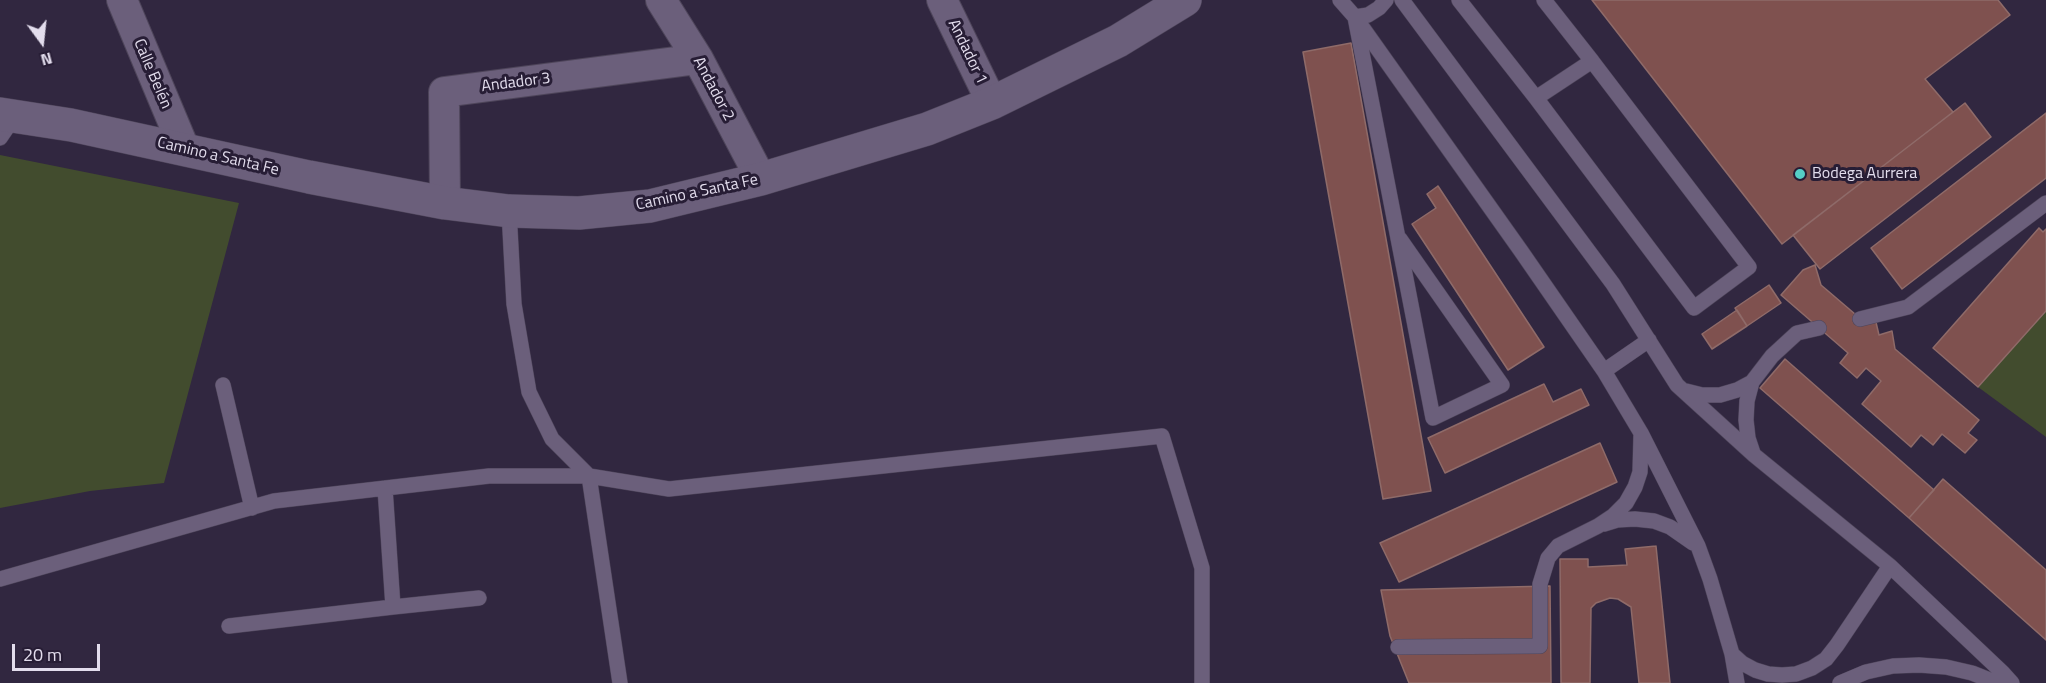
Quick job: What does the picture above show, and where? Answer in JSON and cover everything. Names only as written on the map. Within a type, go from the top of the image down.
[{"type":"main road","name":"Camino a Santa Fe","points":[[5,123],[184,148],[309,177],[445,203],[509,211],[579,213],[650,206],[761,179],[927,129],[992,103],[1118,41],[1185,0]]},
{"type":"street","name":"Calle Belén","points":[[122,0],[184,148]]},
{"type":"street","name":"Andador 2","points":[[661,0],[698,59],[761,179]]},
{"type":"street","name":"Andador 1","points":[[942,0],[992,103]]},
{"type":"street","name":"Andador 3","points":[[445,203],[444,92],[698,59]]},
{"type":"lane","points":[[1340,0],[1355,17],[1528,260],[1604,371],[1641,433],[1698,546],[1732,654],[1737,683]]},
{"type":"lane","points":[[1355,17],[1368,15],[1386,0]]},
{"type":"lane","points":[[1402,0],[1613,284],[1677,385],[1754,455],[1890,566],[2012,683]]},
{"type":"lane","points":[[1459,0],[1694,308],[1749,267],[1544,0]]},
{"type":"lane","points":[[1355,17],[1433,418],[1502,385],[1400,239]]},
{"type":"lane","points":[[1536,98],[1592,61]]},
{"type":"lane","points":[[1860,319],[1908,307],[2046,203]]},
{"type":"lane","points":[[509,211],[514,304],[529,392],[552,439],[589,476],[620,683]]},
{"type":"lane","points":[[1754,455],[1748,438],[1746,420],[1747,401],[1752,382],[1772,356],[1797,333],[1819,328]]},
{"type":"lane","points":[[1604,371],[1649,340]]},
{"type":"lane","points":[[1685,391],[1702,395],[1720,395],[1752,382]]},
{"type":"lane","points":[[223,385],[252,508]]},
{"type":"lane","points":[[1398,647],[1540,646],[1540,584],[1548,558],[1558,546],[1598,526],[1626,503],[1635,488],[1640,472],[1641,433]]},
{"type":"lane","points":[[0,579],[274,501],[489,476],[589,476],[669,489],[1162,436],[1202,568],[1202,683]]},
{"type":"lane","points":[[385,488],[393,607]]},
{"type":"lane","points":[[1598,526],[1617,520],[1654,521],[1685,535],[1698,546]]},
{"type":"lane","points":[[1732,654],[1749,667],[1768,674],[1796,674],[1812,668],[1826,658],[1837,645],[1890,566]]},
{"type":"lane","points":[[229,626],[479,598]]},
{"type":"lane","points":[[1840,683],[1866,672],[1919,665],[1972,673],[1997,683]]},
{"type":"green space","points":[[0,155],[239,203],[164,483],[90,491],[0,508]]},
{"type":"green space","points":[[2046,311],[2046,437],[1978,387]]},
{"type":"building","name":"Bodega Aurrera","points":[[1592,0],[1998,0],[2010,15],[1925,79],[1953,112],[1782,244]]},
{"type":"building","points":[[1351,43],[1431,491],[1383,499],[1303,52]]},
{"type":"building","points":[[1965,103],[1991,137],[1820,269],[1793,235]]},
{"type":"building","points":[[2046,113],[2046,178],[1902,289],[1871,248]]},
{"type":"building","points":[[1438,186],[1544,347],[1508,370],[1412,224],[1436,208],[1427,194]]},
{"type":"building","points":[[2039,228],[2043,232],[2046,229],[2046,311],[1978,387],[1933,348]]},
{"type":"building","points":[[1815,265],[1821,285],[1862,320],[1875,318],[1879,335],[1892,331],[1895,349],[1979,420],[1968,433],[1977,440],[1965,453],[1942,434],[1933,445],[1921,435],[1911,447],[1862,404],[1881,381],[1866,368],[1857,378],[1840,363],[1848,353],[1781,295],[1803,270]]},
{"type":"building","points":[[1769,285],[1781,303],[1747,326],[1735,308]]},
{"type":"building","points":[[1737,310],[1747,326],[1712,349],[1702,334]]},
{"type":"building","points":[[1785,359],[1934,490],[1909,518],[1760,388]]},
{"type":"building","points":[[1544,384],[1553,402],[1581,389],[1589,405],[1445,473],[1428,438]]},
{"type":"building","points":[[1600,443],[1617,482],[1399,582],[1380,543]]},
{"type":"building","points":[[1943,479],[2046,570],[2046,640],[1909,518]]},
{"type":"building","points":[[1656,546],[1670,683],[1639,683],[1631,607],[1618,599],[1610,598],[1596,603],[1591,608],[1590,683],[1561,683],[1560,559],[1588,559],[1588,567],[1627,565],[1625,549]]},
{"type":"building","points":[[1550,586],[1551,683],[1409,683],[1390,636],[1381,590]]},
{"type":"place","name":"Bodega Aurrera","points":[[1800,174]]}]
